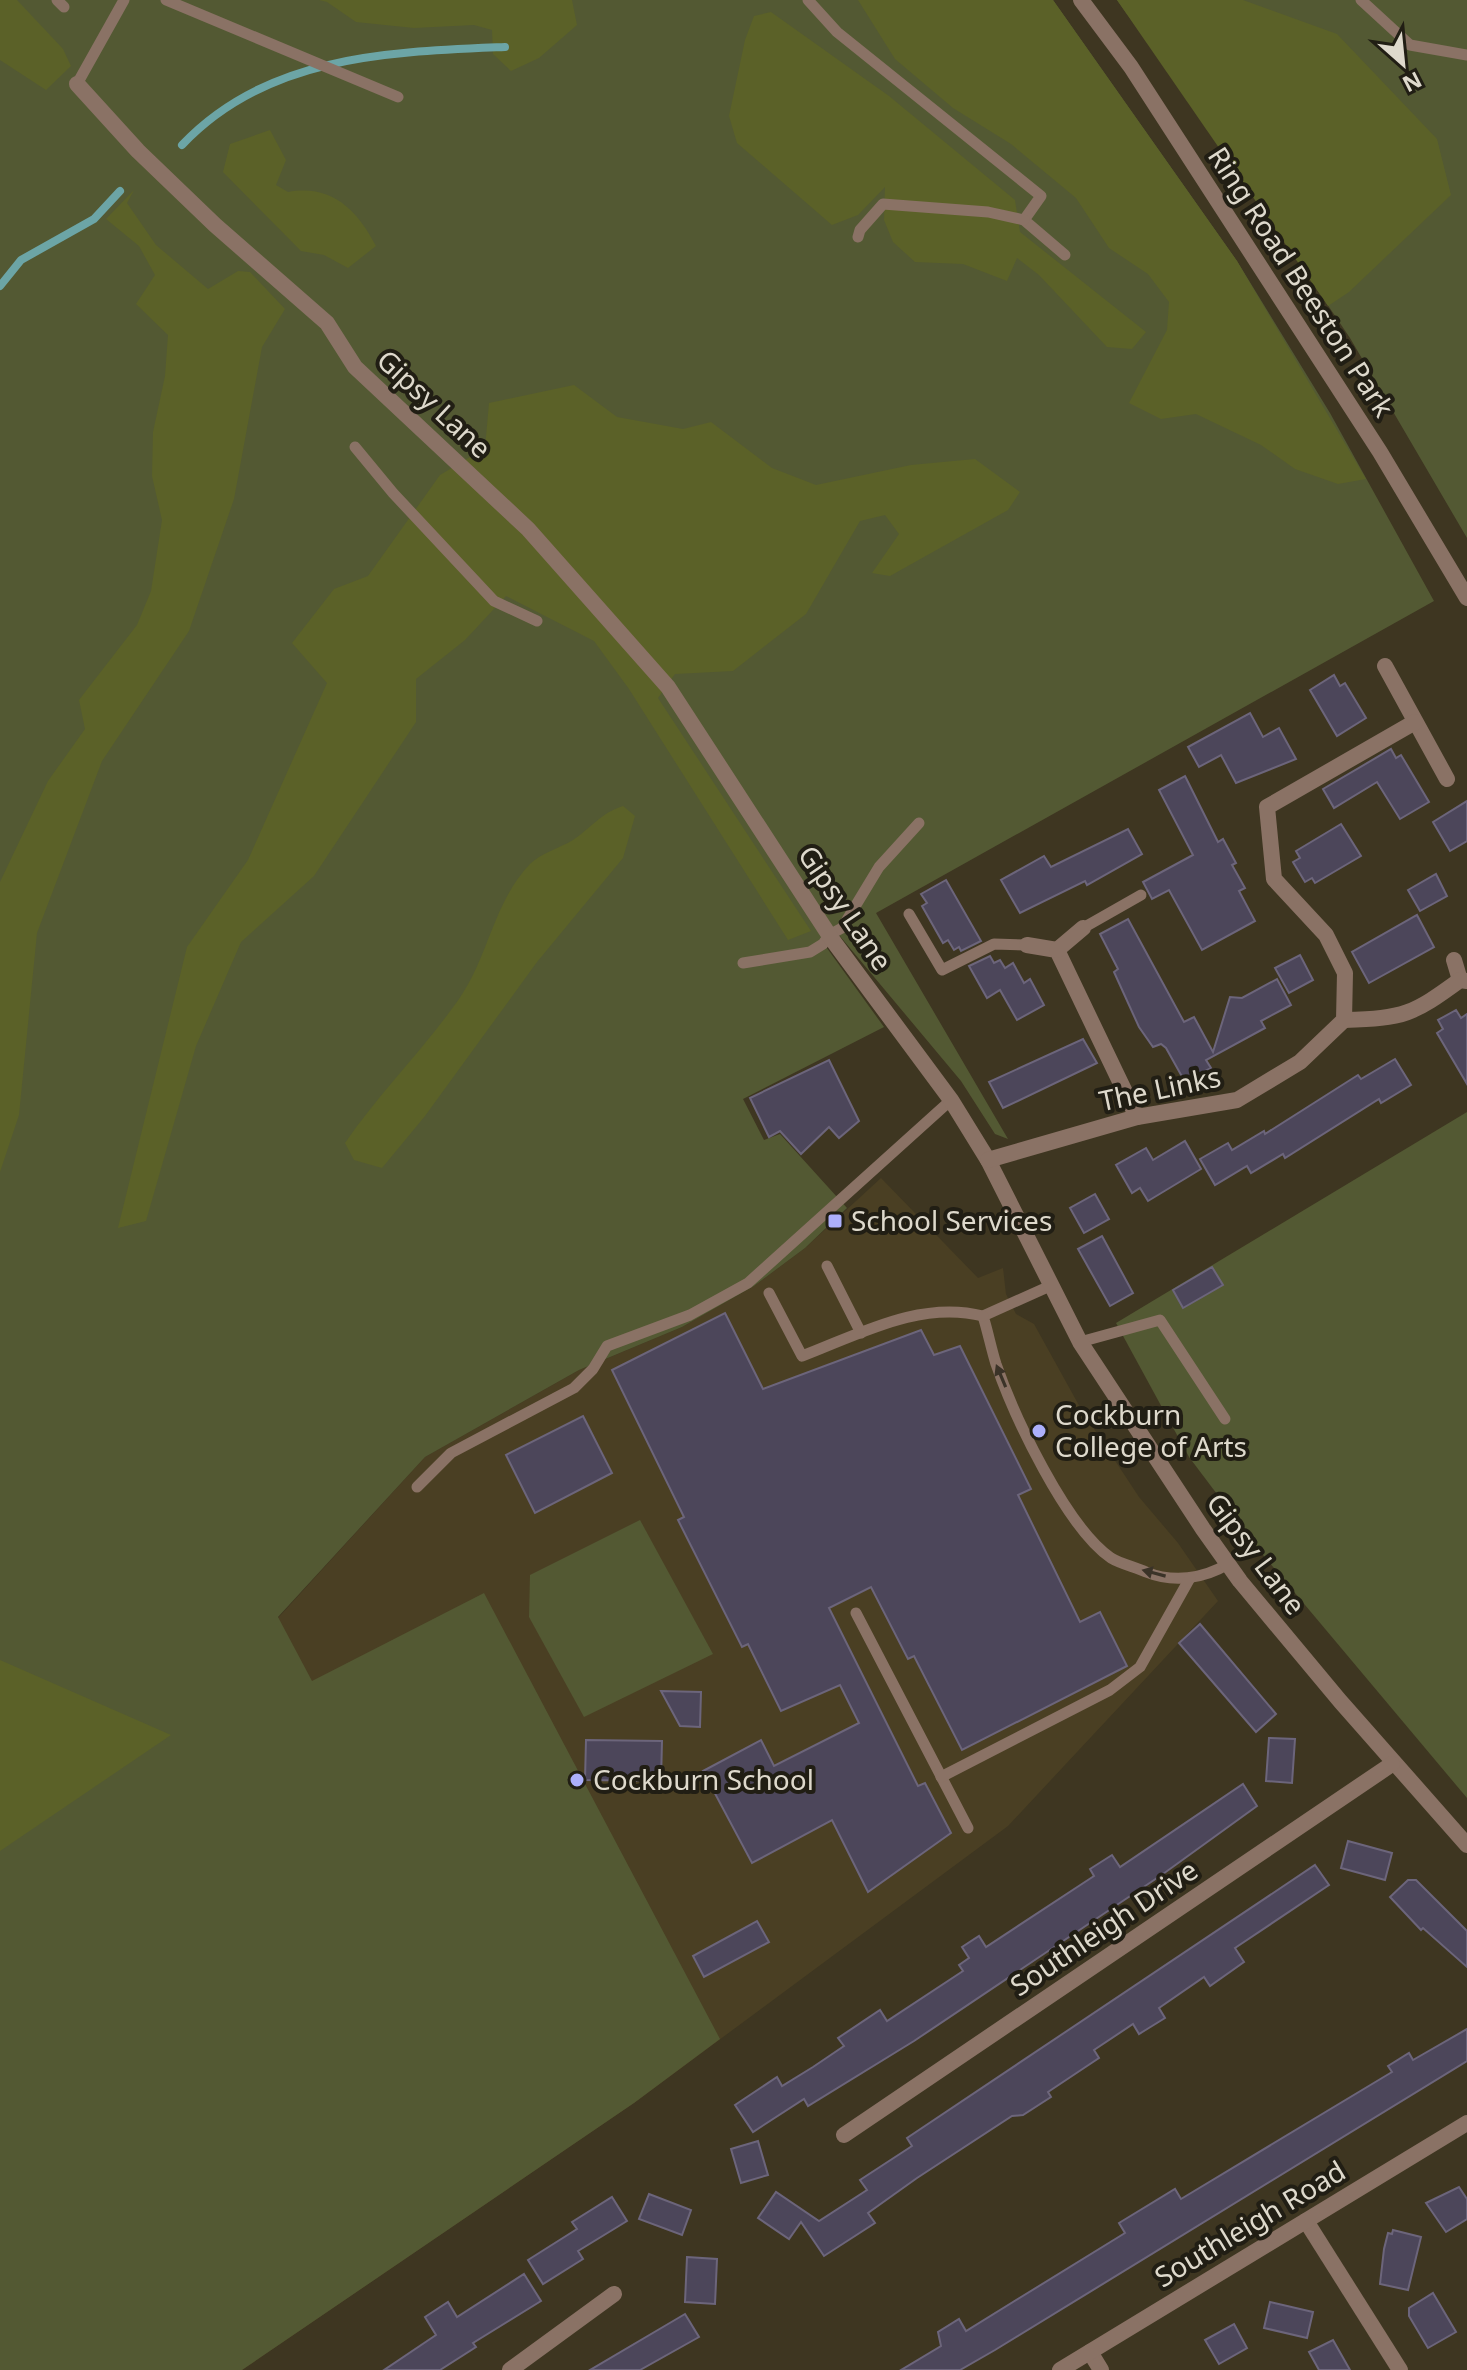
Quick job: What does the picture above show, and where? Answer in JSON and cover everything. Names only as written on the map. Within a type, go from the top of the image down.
[{"type":"street","name":"Ring Road Beeston Park","points":[[1081,0],[1131,67],[1329,372],[1467,598]]},
{"type":"street","name":"Gipsy Lane","points":[[77,84],[138,151],[215,225],[327,323],[355,367],[547,550],[668,687],[829,935],[951,1100],[988,1160],[1080,1342],[1228,1564],[1392,1764],[1467,1845]]},
{"type":"street","points":[[1385,666],[1447,779]]},
{"type":"street","points":[[1415,722],[1267,807],[1274,879],[1326,935],[1345,973],[1344,1020],[1383,1019],[1416,1012],[1464,981],[1454,960]]},
{"type":"street","points":[[1027,945],[1057,950],[1083,928]]},
{"type":"street","points":[[1057,950],[1137,1117]]},
{"type":"street","name":"The Links","points":[[988,1160],[1137,1117],[1237,1100],[1300,1062],[1344,1020]]},
{"type":"street","name":"Southleigh Drive","points":[[844,2135],[1392,1764]]},
{"type":"street","name":"Southleigh Road","points":[[1060,2370],[1467,2123]]},
{"type":"street","points":[[1306,2221],[1400,2370]]},
{"type":"street","points":[[510,2370],[614,2294]]},
{"type":"street","points":[[1090,2352],[1101,2370]]},
{"type":"lane","points":[[77,84],[124,0]]},
{"type":"lane","points":[[166,0],[398,97]]},
{"type":"lane","points":[[808,0],[837,32],[1041,196],[1024,220]]},
{"type":"lane","points":[[1361,0],[1410,45],[1467,55]]},
{"type":"lane","points":[[858,237],[860,230],[883,204],[988,212],[1024,220],[1065,255]]},
{"type":"lane","points":[[355,447],[393,493],[494,601],[537,621]]},
{"type":"lane","points":[[743,963],[810,952],[823,944],[849,919],[879,867],[919,823]]},
{"type":"lane","points":[[1083,928],[1141,895]]},
{"type":"lane","points":[[909,914],[942,970],[994,944],[1027,945]]},
{"type":"lane","points":[[417,1487],[451,1453],[574,1388],[593,1369],[607,1346],[690,1315],[748,1283],[951,1100]]},
{"type":"lane","points":[[827,1266],[861,1333]]},
{"type":"lane","points":[[769,1293],[802,1356],[861,1333],[934,1311],[960,1310],[983,1316],[1050,1286]]},
{"type":"lane","points":[[983,1316],[996,1363],[1021,1422],[1077,1524],[1112,1558],[1157,1576],[1190,1578],[1211,1574],[1228,1564]]},
{"type":"lane","points":[[1080,1342],[1160,1320],[1225,1419]]},
{"type":"lane","points":[[941,1777],[1110,1690],[1140,1667],[1190,1578]]},
{"type":"lane","points":[[856,1613],[968,1828]]},
{"type":"shaded area","name":"Cockburn School","points":[[881,1178],[978,1278],[1003,1268],[1006,1294],[1016,1314],[1034,1324],[1081,1409],[1139,1497],[1178,1543],[1218,1601],[1008,1826],[634,2103],[242,2370],[0,2370],[171,1735],[425,1457],[579,1370],[682,1327],[754,1286],[805,1248]]},
{"type":"green space","points":[[0,0],[1053,0],[1237,261],[1330,413],[1434,601],[876,913],[1008,1139],[995,1134],[961,1081],[839,935],[824,944],[884,1027],[743,1099],[764,1140],[780,1134],[847,1208],[805,1248],[754,1286],[682,1327],[579,1370],[425,1457],[278,1617],[312,1681],[484,1593],[720,2039],[634,2103],[242,2370],[0,2370]]},
{"type":"green space","points":[[0,0],[17,0],[63,49],[71,66],[46,90],[0,60]]},
{"type":"green space","points":[[319,0],[572,0],[577,25],[539,58],[511,71],[493,54],[492,30],[474,25],[414,28],[356,22]]},
{"type":"green space","points":[[858,0],[1053,0],[1237,261],[1366,479],[1338,484],[1295,469],[1261,445],[1196,414],[1161,419],[1129,403],[1167,330],[1169,302],[1148,274],[1109,248],[1076,198],[1011,144],[953,108],[895,59]]},
{"type":"green space","points":[[1117,0],[1467,0],[1467,538],[1350,338]]},
{"type":"green space","points":[[1117,0],[1243,0],[1337,34],[1437,139],[1451,195],[1349,292],[1328,306]]},
{"type":"green space","points":[[771,12],[889,96],[1015,200],[1020,232],[1146,332],[1132,349],[1107,347],[1039,275],[1017,258],[1007,281],[963,264],[915,262],[893,242],[884,220],[885,187],[858,215],[832,225],[737,143],[729,116],[745,40],[754,16]]},
{"type":"green space","points":[[270,130],[286,160],[276,185],[288,192],[318,192],[330,196],[351,211],[369,233],[376,246],[348,268],[324,255],[301,251],[223,172],[230,144]]},
{"type":"green space","points":[[134,190],[127,203],[156,245],[208,289],[238,271],[250,272],[285,309],[262,347],[234,499],[189,631],[102,761],[37,933],[19,1115],[0,1172],[0,882],[48,781],[85,729],[79,700],[137,625],[151,591],[162,520],[152,476],[153,432],[165,376],[168,335],[136,304],[155,275],[139,246],[106,219]]},
{"type":"green space","points":[[574,385],[617,417],[683,429],[711,422],[772,468],[816,485],[911,465],[975,459],[1020,492],[1008,510],[890,576],[872,573],[899,534],[885,515],[860,521],[806,614],[733,671],[675,674],[658,698],[811,931],[788,940],[629,689],[594,641],[506,596],[465,640],[416,679],[416,722],[314,876],[241,942],[196,1046],[146,1221],[118,1228],[187,947],[248,860],[327,683],[292,643],[334,589],[368,576],[440,475],[485,448],[489,403]]},
{"type":"green space","points":[[623,806],[635,816],[623,858],[537,962],[425,1116],[382,1168],[354,1160],[345,1143],[459,999],[518,879],[534,860],[573,840],[602,817]]},
{"type":"green space","points":[[1467,1112],[1467,1798],[1263,1555],[1189,1457],[1116,1323]]},
{"type":"green space","points":[[640,1520],[713,1654],[584,1717],[529,1617],[530,1575]]},
{"type":"green space","points":[[0,1660],[171,1735],[0,1851]]},
{"type":"building","points":[[1334,675],[1340,686],[1345,683],[1366,718],[1337,736],[1310,690]]},
{"type":"building","points":[[1250,713],[1263,737],[1279,728],[1296,759],[1236,783],[1221,755],[1199,767],[1188,747]]},
{"type":"building","points":[[1391,749],[1396,758],[1401,755],[1429,802],[1400,819],[1377,782],[1334,808],[1323,789]]},
{"type":"building","points":[[1185,776],[1218,842],[1223,839],[1236,863],[1232,865],[1245,888],[1239,891],[1255,921],[1202,950],[1169,890],[1152,899],[1143,882],[1193,855],[1159,790]]},
{"type":"building","points":[[1467,801],[1467,841],[1450,851],[1433,822]]},
{"type":"building","points":[[1341,824],[1361,856],[1315,883],[1312,878],[1305,882],[1293,862],[1300,858],[1296,851]]},
{"type":"building","points":[[1128,829],[1142,854],[1087,885],[1085,881],[1020,913],[1001,880],[1044,856],[1051,867]]},
{"type":"building","points":[[1436,874],[1447,896],[1420,911],[1408,890]]},
{"type":"building","points":[[946,880],[981,941],[961,951],[959,947],[954,950],[948,940],[943,943],[922,906],[927,903],[921,894]]},
{"type":"building","points":[[1417,915],[1434,947],[1369,983],[1352,952]]},
{"type":"building","points":[[1128,919],[1184,1022],[1194,1017],[1213,1052],[1230,997],[1242,998],[1277,979],[1291,1005],[1261,1021],[1265,1028],[1206,1060],[1211,1068],[1185,1082],[1166,1048],[1161,1044],[1153,1047],[1139,1027],[1114,972],[1118,969],[1100,934]]},
{"type":"building","points":[[1300,955],[1313,980],[1289,993],[1275,968]]},
{"type":"building","points":[[990,956],[994,963],[1000,960],[1005,968],[1013,963],[1024,983],[1030,979],[1044,1005],[1017,1020],[1000,990],[987,998],[969,966]]},
{"type":"building","points":[[1456,1010],[1461,1018],[1467,1014],[1467,1084],[1437,1033],[1443,1029],[1438,1020]]},
{"type":"building","points":[[1083,1039],[1097,1063],[1003,1108],[989,1082]]},
{"type":"building","points":[[1395,1059],[1411,1085],[1381,1103],[1379,1099],[1285,1158],[1283,1154],[1251,1173],[1247,1166],[1215,1185],[1200,1159],[1228,1143],[1232,1150],[1264,1131],[1265,1134],[1358,1075],[1361,1079]]},
{"type":"building","points":[[829,1060],[859,1121],[839,1138],[829,1127],[801,1154],[780,1131],[769,1137],[750,1098]]},
{"type":"building","points":[[1185,1141],[1201,1169],[1148,1201],[1140,1188],[1132,1193],[1116,1165],[1146,1148],[1153,1160]]},
{"type":"building","points":[[1095,1194],[1109,1219],[1084,1233],[1070,1208]]},
{"type":"building","points":[[1102,1236],[1133,1293],[1110,1306],[1078,1249]]},
{"type":"building","points":[[1212,1267],[1223,1285],[1183,1308],[1173,1290]]},
{"type":"building","points":[[725,1313],[763,1389],[921,1330],[934,1355],[960,1346],[1031,1489],[1018,1495],[1080,1622],[1100,1612],[1127,1666],[962,1750],[914,1656],[908,1659],[871,1587],[829,1608],[918,1786],[925,1783],[951,1833],[868,1892],[832,1820],[752,1863],[703,1771],[761,1740],[774,1766],[859,1723],[840,1685],[781,1711],[748,1644],[742,1647],[678,1520],[684,1517],[612,1370]]},
{"type":"building","points":[[583,1416],[612,1473],[535,1513],[506,1455]]},
{"type":"building","points":[[1200,1624],[1276,1714],[1256,1732],[1179,1643]]},
{"type":"building","points":[[661,1691],[701,1692],[700,1727],[680,1726]]},
{"type":"building","points":[[1269,1738],[1295,1739],[1292,1783],[1266,1781]]},
{"type":"building","points":[[586,1740],[662,1741],[661,1781],[585,1780]]},
{"type":"building","points":[[1243,1784],[1257,1806],[1163,1874],[914,2041],[808,2106],[804,2099],[753,2132],[735,2105],[777,2077],[782,2086],[813,2067],[844,2046],[838,2038],[880,2010],[887,2021],[963,1971],[959,1965],[969,1958],[962,1947],[979,1936],[986,1947],[1094,1876],[1090,1869],[1112,1855],[1120,1867]]},
{"type":"building","points":[[1348,1841],[1392,1853],[1385,1880],[1341,1868]]},
{"type":"building","points":[[1315,1865],[1329,1885],[1235,1948],[1244,1962],[1210,1986],[1204,1977],[1159,2008],[1165,2018],[1139,2034],[1133,2024],[1094,2050],[1099,2058],[1048,2092],[1051,2097],[1023,2115],[1012,2116],[917,2178],[868,2213],[875,2223],[824,2256],[801,2222],[789,2239],[758,2218],[776,2192],[819,2221],[867,2190],[860,2180],[912,2146],[907,2138]]},
{"type":"building","points":[[1408,1880],[1416,1880],[1467,1931],[1467,1967],[1423,1928],[1421,1930],[1390,1897]]},
{"type":"building","points":[[757,1921],[769,1942],[704,1977],[693,1956]]},
{"type":"building","points":[[1467,2029],[1467,2061],[995,2350],[960,2370],[901,2370],[941,2346],[938,2332],[959,2319],[966,2331],[1125,2233],[1119,2223],[1175,2189],[1181,2199],[1392,2072],[1388,2066],[1409,2053],[1413,2060]]},
{"type":"building","points":[[758,2141],[768,2175],[741,2183],[731,2149]]},
{"type":"building","points":[[1459,2187],[1467,2199],[1467,2219],[1446,2232],[1426,2203]]},
{"type":"building","points":[[649,2194],[691,2210],[682,2235],[639,2219]]},
{"type":"building","points":[[612,2197],[627,2221],[578,2251],[583,2259],[543,2284],[528,2260],[577,2229],[572,2222]]},
{"type":"building","points":[[1393,2230],[1421,2237],[1408,2290],[1380,2284],[1384,2249],[1388,2233],[1392,2234]]},
{"type":"building","points":[[687,2257],[717,2259],[715,2304],[685,2302]]},
{"type":"building","points":[[524,2274],[541,2301],[473,2343],[476,2347],[440,2370],[384,2370],[436,2335],[425,2317],[448,2302],[457,2317]]},
{"type":"building","points":[[1433,2293],[1456,2332],[1428,2348],[1409,2316],[1409,2308]]},
{"type":"building","points":[[1270,2302],[1313,2312],[1307,2338],[1264,2328]]},
{"type":"building","points":[[685,2314],[699,2337],[640,2370],[590,2370]]},
{"type":"building","points":[[1234,2324],[1247,2348],[1219,2364],[1205,2340]]},
{"type":"building","points":[[1333,2340],[1350,2370],[1319,2370],[1309,2352]]},
{"type":"waterway","points":[[182,145],[216,115],[252,92],[291,76],[374,56],[505,47]]},
{"type":"waterway","points":[[0,286],[21,260],[94,219],[120,191]]},
{"type":"place","name":"School Services","points":[[835,1221]]},
{"type":"place","name":"Cockburn College of Arts","points":[[1039,1431]]},
{"type":"place","name":"Cockburn School","points":[[577,1780]]}]
